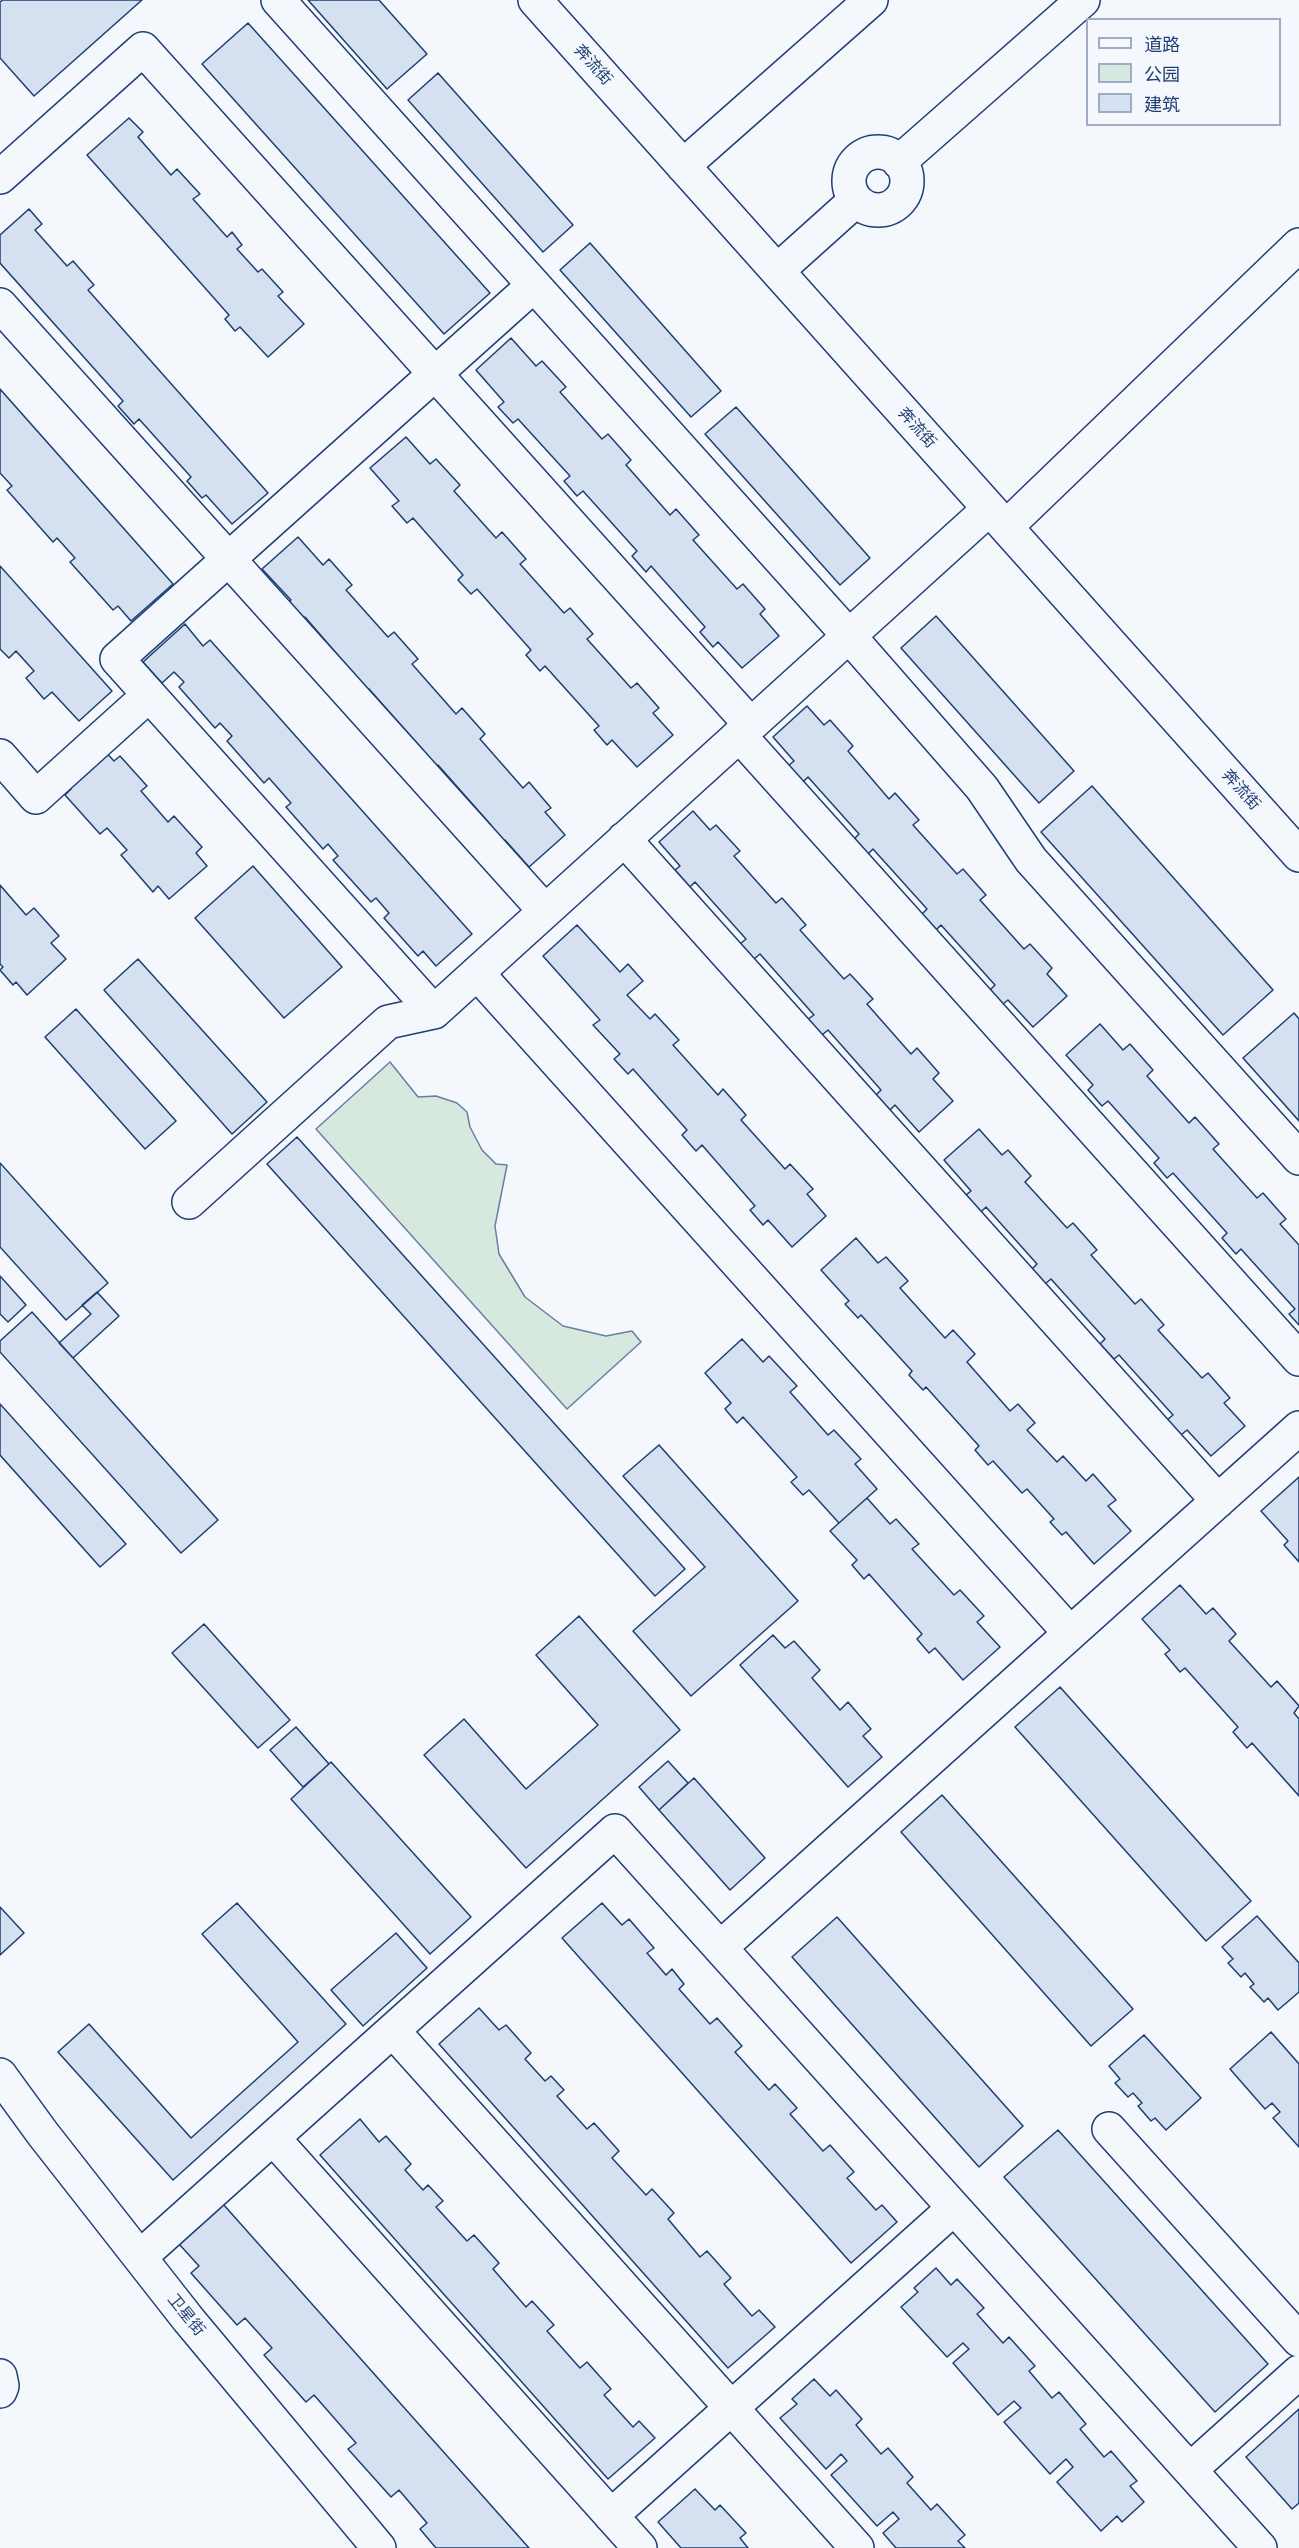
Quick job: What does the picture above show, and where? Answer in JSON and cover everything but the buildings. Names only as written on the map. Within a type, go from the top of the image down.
[{"type":"street","points":[[278,0],[849,636],[982,788],[1031,860],[1299,1158]]},
{"type":"street","name":"奔流街","points":[[535,0],[1299,855]]},
{"type":"street","points":[[683,166],[871,0]]},
{"type":"street","points":[[777,271],[856,200],[871,209],[883,210],[893,205],[902,197],[906,187],[906,175],[899,162],[1083,0]]},
{"type":"street","points":[[0,177],[143,49],[435,374],[1299,1359]]},
{"type":"street","points":[[189,1202],[388,1022],[434,1012],[849,636],[998,518],[1299,245]]},
{"type":"street","points":[[434,1012],[117,659],[534,285]]},
{"type":"street","points":[[0,305],[545,911]]},
{"type":"street","points":[[0,756],[36,797],[149,695]]},
{"type":"street","points":[[624,839],[1218,1501]]},
{"type":"street","points":[[477,973],[1070,1633]]},
{"type":"street","points":[[721,1947],[1299,1428]]},
{"type":"street","points":[[140,2257],[615,1830],[1260,2548]]},
{"type":"street","points":[[393,2031],[857,2548]]},
{"type":"street","name":"卫星街","points":[[3,2086],[188,2319],[380,2548]]},
{"type":"street","points":[[1109,2129],[1299,2340]]},
{"type":"street","points":[[273,2138],[640,2548]]},
{"type":"street","points":[[611,2516],[954,2208]]},
{"type":"street","points":[[1190,2470],[1299,2372]]},
{"type":"street","points":[[0,2376],[2,2386],[0,2391]]},
{"type":"green space","points":[[390,1062],[418,1097],[436,1096],[457,1103],[467,1112],[470,1127],[482,1150],[496,1164],[507,1165],[495,1226],[499,1254],[525,1297],[563,1326],[606,1336],[632,1331],[641,1342],[567,1409],[316,1129]]}]
